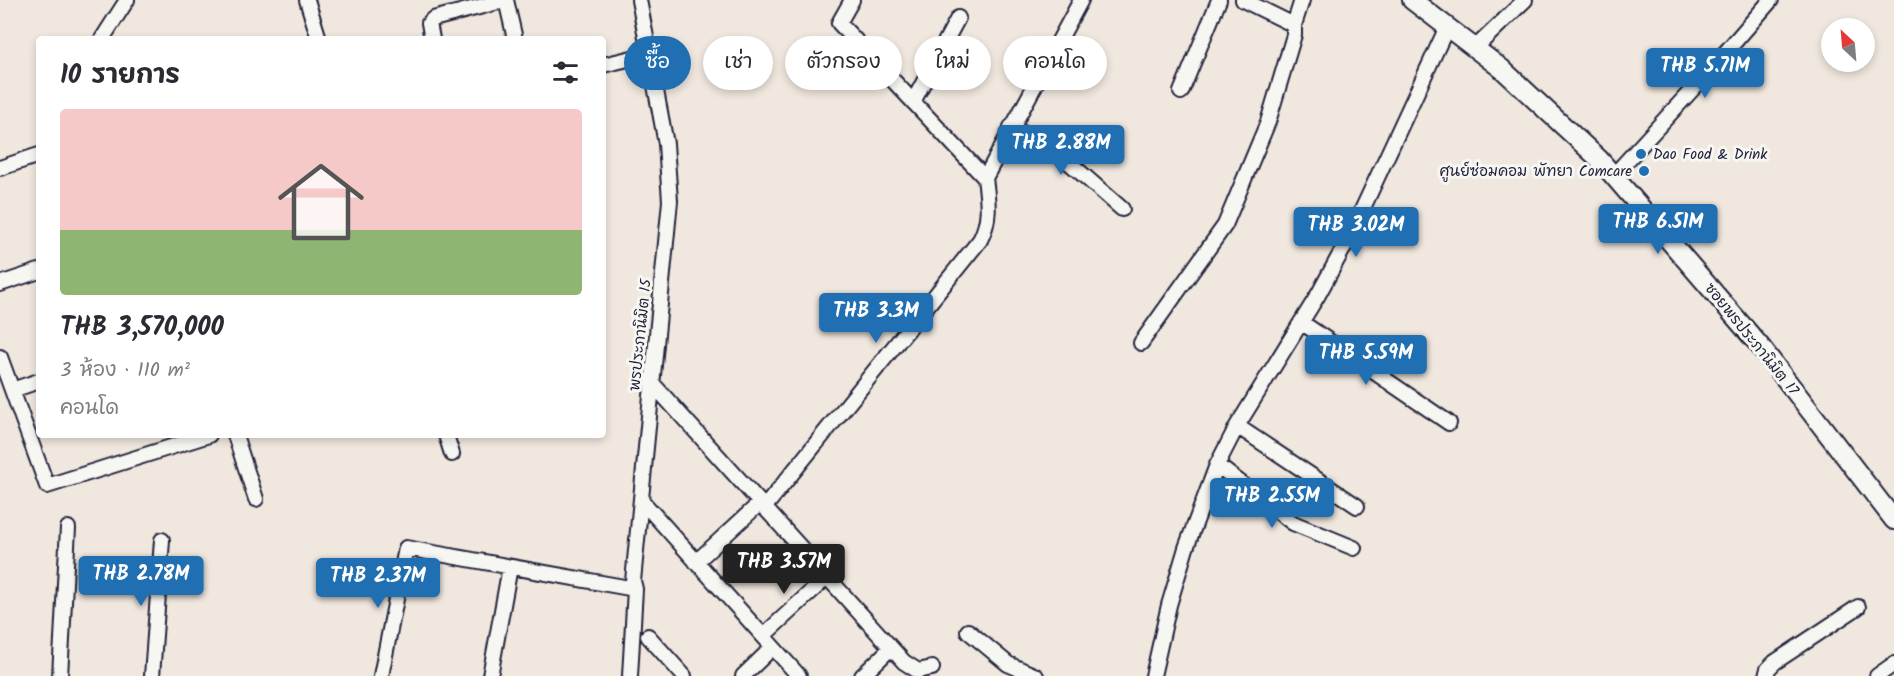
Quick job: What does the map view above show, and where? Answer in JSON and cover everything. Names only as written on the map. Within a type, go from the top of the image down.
[{"type":"street","points":[[104,36],[127,0]]},
{"type":"street","points":[[307,0],[318,36]]},
{"type":"street","points":[[431,36],[429,23],[433,19],[506,0],[514,36]]},
{"type":"street","name":"พรประภานิมิต 15","points":[[639,0],[646,36]]},
{"type":"street","points":[[852,0],[840,23],[985,178]]},
{"type":"street","points":[[696,562],[762,505],[980,240],[988,222],[989,211],[985,178],[1081,0]]},
{"type":"street","points":[[1181,92],[1220,0]]},
{"type":"street","points":[[1243,0],[1294,25]]},
{"type":"street","points":[[1140,343],[1225,225],[1268,122],[1302,0]]},
{"type":"street","name":"ซอยพรประภานิมิต 17","points":[[1412,0],[1502,69],[1599,159],[1760,346],[1894,520]]},
{"type":"street","points":[[1475,48],[1525,0]]},
{"type":"street","points":[[1613,176],[1771,0]]},
{"type":"street","points":[[913,102],[958,18]]},
{"type":"street","points":[[1153,676],[1172,594],[1217,465],[1237,426],[1301,322],[1350,236],[1447,27]]},
{"type":"street","points":[[606,64],[624,60]]},
{"type":"street","name":"พรประภานิมิต 15","points":[[630,676],[635,589],[633,581],[670,201],[666,144],[656,90]]},
{"type":"street","points":[[1011,127],[1044,144],[1122,209]]},
{"type":"street","points":[[0,168],[34,157]]},
{"type":"street","points":[[0,284],[36,273]]},
{"type":"street","points":[[1301,322],[1449,423]]},
{"type":"street","points":[[0,357],[46,486],[199,438]]},
{"type":"street","points":[[12,390],[36,382]]},
{"type":"street","points":[[652,383],[903,662],[922,671],[932,668]]},
{"type":"street","points":[[1237,426],[1357,506]]},
{"type":"street","points":[[236,438],[256,499]]},
{"type":"street","points":[[447,438],[452,454]]},
{"type":"street","points":[[1217,465],[1293,524],[1354,548]]},
{"type":"street","points":[[641,500],[799,676]]},
{"type":"street","points":[[60,676],[69,528]]},
{"type":"street","points":[[152,676],[162,540]]},
{"type":"street","points":[[381,676],[406,548],[635,589]]},
{"type":"street","points":[[490,676],[510,567]]},
{"type":"street","points":[[763,636],[827,577]]},
{"type":"street","points":[[1766,676],[1768,669],[1775,662],[1858,607]]},
{"type":"street","points":[[968,631],[1008,664],[1036,676]]},
{"type":"street","points":[[648,636],[684,676]]},
{"type":"street","points":[[743,676],[773,647]]},
{"type":"street","points":[[862,676],[891,648]]},
{"type":"street","points":[[1877,676],[1894,664]]},
{"type":"place","name":"Dao Food & Drink","points":[[1641,154]]},
{"type":"place","name":"ศูนย์ซ่อมคอม พัทยา Comcare","points":[[1644,171]]}]
